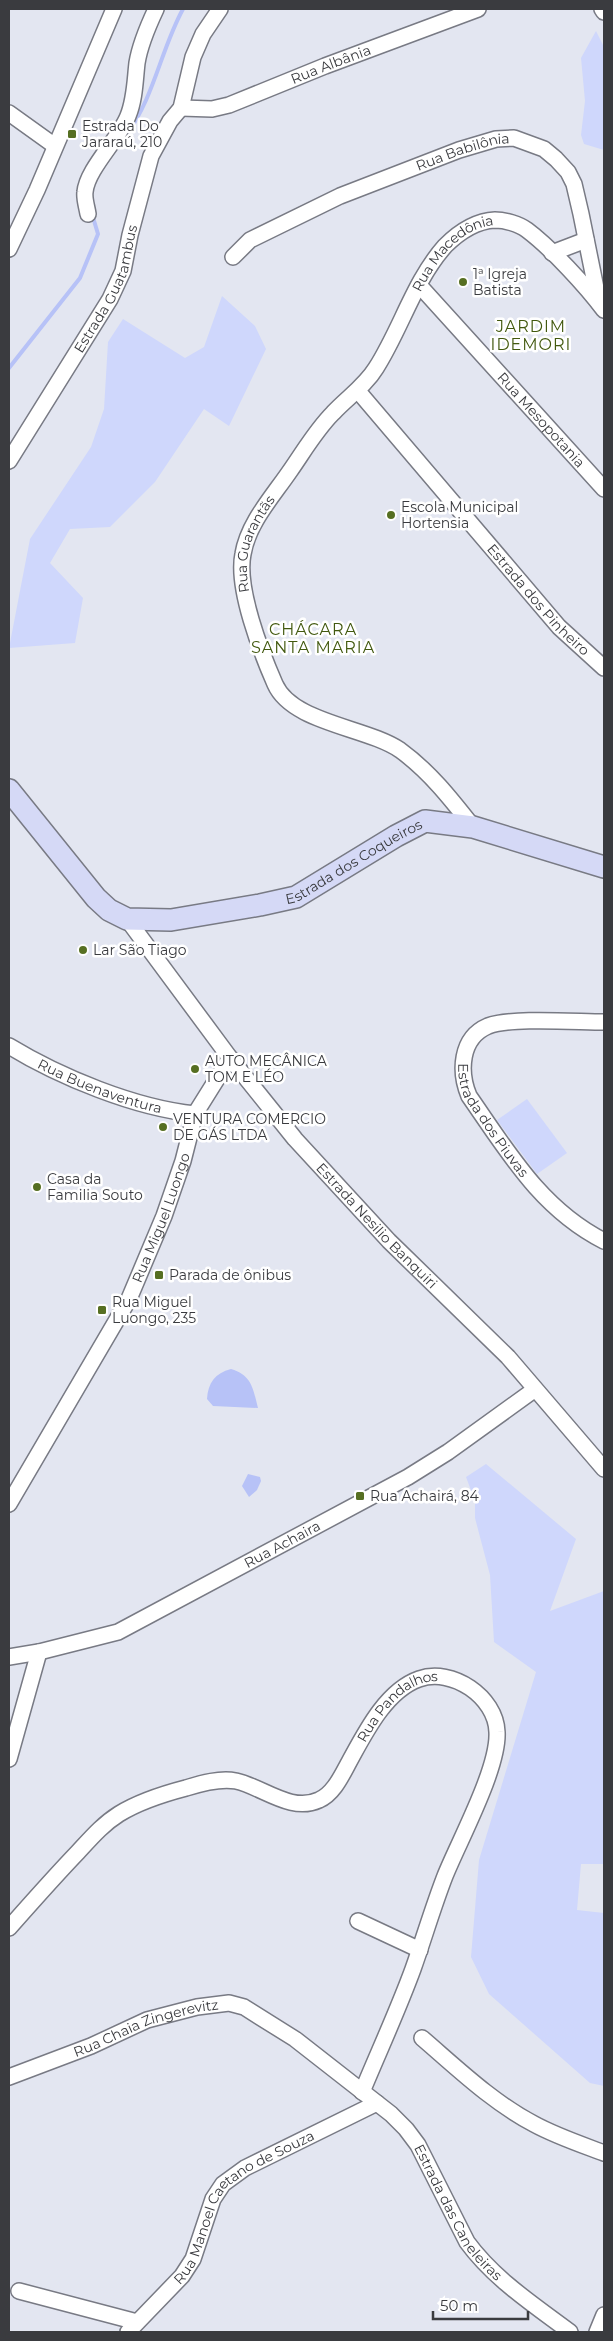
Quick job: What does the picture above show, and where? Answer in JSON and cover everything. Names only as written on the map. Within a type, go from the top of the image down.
[{"type":"street","points":[[9,249],[114,9]]},
{"type":"street","points":[[88,214],[85,194],[87,182],[118,136],[132,107],[138,60],[145,35],[156,9]]},
{"type":"street","points":[[180,108],[193,57],[203,34],[220,9]]},
{"type":"street","name":"Rua Albânia","points":[[180,108],[212,109],[228,105],[325,66],[478,9]]},
{"type":"street","name":"Estrada Guatambus","points":[[9,462],[110,299],[123,271],[130,235],[151,156],[170,121],[180,108]]},
{"type":"street","points":[[9,113],[55,146]]},
{"type":"street","name":"Rua Babilônia","points":[[233,257],[250,240],[340,196],[459,150],[496,139],[514,138],[544,149],[568,172],[574,184],[602,307]]},
{"type":"street","name":"Rua Macedônia","points":[[358,391],[376,368],[419,285],[444,248],[459,232],[473,225],[494,220],[509,222],[526,229],[552,253],[602,307]]},
{"type":"street","points":[[552,253],[586,240]]},
{"type":"street","name":"Rua Mesopotania","points":[[419,285],[604,489]]},
{"type":"street","name":"Estrada dos Pinheiro","points":[[358,391],[559,627],[604,668]]},
{"type":"street","name":"Rua Guarantãs","points":[[358,391],[334,412],[316,434],[254,523],[246,540],[242,556],[243,590],[276,686],[282,694],[308,714],[376,738],[398,749],[428,774],[473,827]]},
{"type":"street","name":"Estrada Nesilio Banquiri","points":[[9,790],[96,898],[109,910],[126,919],[230,1058],[302,1146],[389,1241],[508,1357],[534,1390],[604,1469]]},
{"type":"street","name":"Estrada dos Coqueiros","points":[[126,919],[171,920],[260,906],[296,896],[396,836],[425,821],[473,827],[604,867]]},
{"type":"street","name":"Estrada dos Piuvas","points":[[604,1022],[510,1022],[488,1026],[470,1042],[462,1070],[469,1096],[525,1177],[554,1208],[604,1240]]},
{"type":"street","name":"Rua Buenaventura","points":[[9,1046],[41,1065],[84,1082],[154,1107],[195,1114]]},
{"type":"street","name":"Rua Miguel Luongo","points":[[9,1504],[129,1299],[164,1216],[183,1161],[195,1114],[230,1058]]},
{"type":"street","name":"Rua Achaira","points":[[9,1657],[40,1652],[118,1632],[408,1478],[448,1452],[534,1390]]},
{"type":"street","points":[[9,1759],[40,1652]]},
{"type":"street","name":"Rua Pandalhos","points":[[9,1928],[58,1871],[99,1830],[119,1814],[146,1801],[189,1787],[230,1780],[246,1784],[288,1801],[305,1802],[322,1799],[334,1786],[364,1736],[389,1701],[416,1680],[435,1676],[458,1681],[472,1690],[490,1711],[497,1733],[487,1776],[445,1876],[420,1950],[362,2092]]},
{"type":"street","points":[[358,1922],[420,1950]]},
{"type":"street","name":"Rua Chaia Zingerevitz","points":[[9,2077],[91,2046],[147,2020],[197,2007],[229,2003],[251,2011],[295,2039],[377,2103]]},
{"type":"street","points":[[422,2038],[493,2098],[520,2116],[560,2137],[604,2153]]},
{"type":"street","name":"Rua Manoel Caetano de Souza","points":[[132,2327],[182,2276],[193,2259],[212,2199],[223,2184],[246,2168],[377,2103]]},
{"type":"street","name":"Estrada das Caneleiras","points":[[377,2103],[414,2138],[451,2212],[478,2257],[520,2294],[570,2332]]},
{"type":"street","points":[[18,2292],[132,2327]]},
{"type":"street","points":[[597,2332],[604,2315]]},
{"type":"shaded area","points":[[596,31],[604,47],[604,150],[584,144],[581,135],[585,101],[581,58]]},
{"type":"shaded area","points":[[222,296],[255,326],[266,349],[229,426],[204,409],[155,482],[110,527],[70,529],[50,563],[83,598],[75,643],[9,648],[30,539],[91,447],[104,409],[108,342],[123,319],[185,358],[204,347]]},
{"type":"shaded area","points":[[527,1099],[567,1153],[537,1174],[497,1120]]},
{"type":"shaded area","points":[[231,1369],[247,1379],[253,1389],[258,1408],[213,1406],[207,1399],[213,1380],[221,1373]]},
{"type":"shaded area","points":[[486,1464],[576,1539],[550,1611],[604,1591],[604,1864],[581,1864],[577,1910],[604,1913],[604,2086],[590,2083],[489,1994],[471,1957],[479,1860],[536,1672],[494,1642],[490,1575],[475,1518],[475,1501],[466,1477]]},
{"type":"shaded area","points":[[248,1474],[260,1477],[261,1481],[257,1490],[249,1497],[242,1486]]},
{"type":"waterway","points":[[126,135],[144,105],[175,24],[183,9]]},
{"type":"waterway","points":[[9,368],[80,278],[98,234],[92,214]]},
{"type":"place","name":"Estrada Do Jararaú, 210","points":[[72,134]]},
{"type":"place","name":"1ª Igreja Batista","points":[[463,282]]},
{"type":"place","name":"Escola Municipal Hortensia","points":[[391,515]]},
{"type":"place","name":"Lar São Tiago","points":[[83,950]]},
{"type":"place","name":"AUTO MECÂNICA TOM E LÉO","points":[[195,1069]]},
{"type":"place","name":"VENTURA COMERCIO DE GÁS LTDA","points":[[163,1127]]},
{"type":"place","name":"Casa da Familia Souto","points":[[37,1187]]},
{"type":"place","name":"Parada de ônibus","points":[[159,1275]]},
{"type":"place","name":"Rua Miguel Luongo, 235","points":[[102,1310]]},
{"type":"place","name":"Rua Achairá, 84","points":[[360,1496]]},
{"type":"district","name":"JARDIM IDEMORI","points":[[531,335]]},
{"type":"district","name":"CHÁCARA SANTA MARIA","points":[[313,638]]}]
